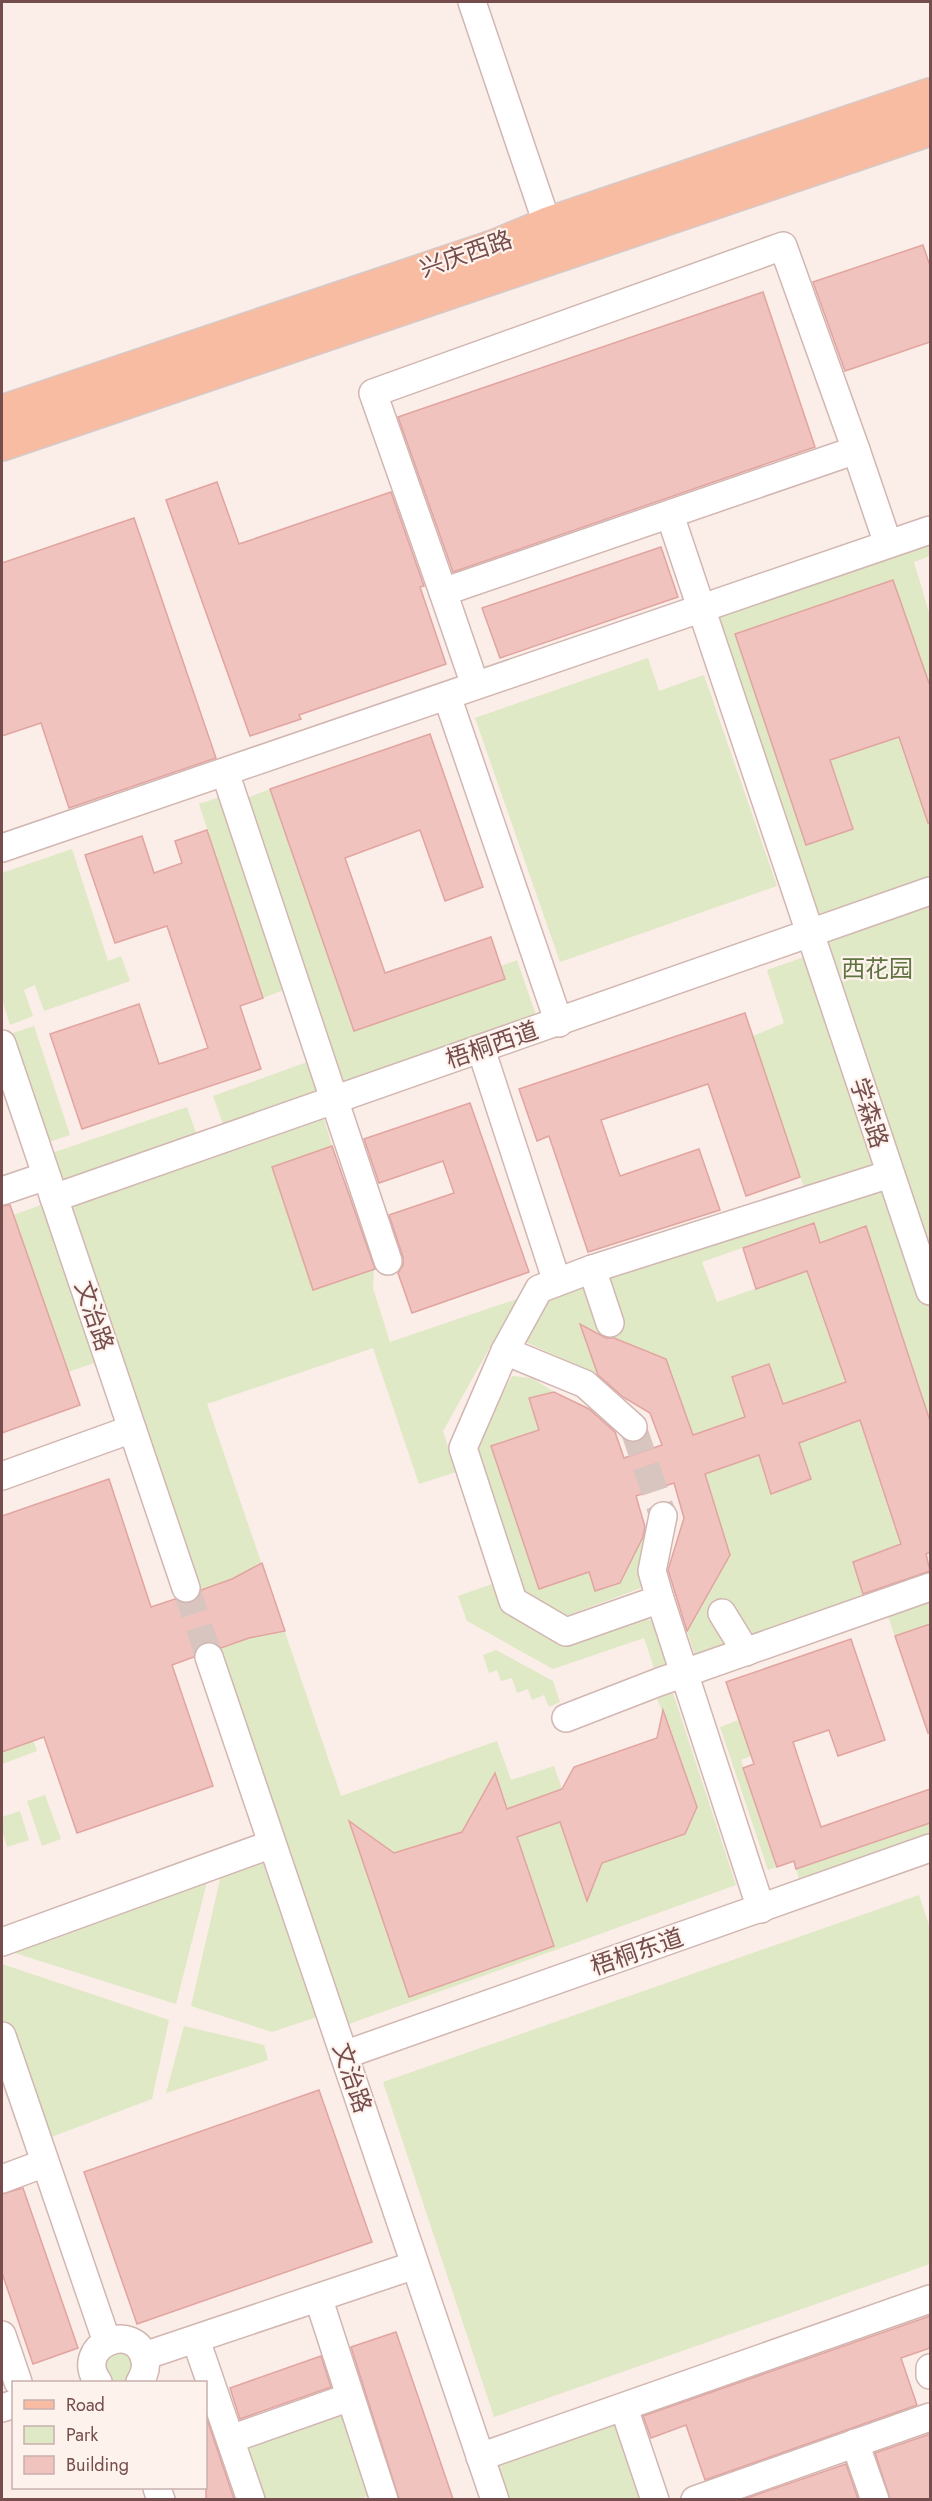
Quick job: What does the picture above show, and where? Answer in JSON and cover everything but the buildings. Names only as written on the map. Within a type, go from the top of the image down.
[{"type":"main road","name":"兴庆西路","points":[[2,412],[496,246],[548,224],[930,95]]},
{"type":"main road","name":"兴庆西路","points":[[2,444],[930,129]]},
{"type":"street","points":[[472,2],[558,257]]},
{"type":"street","points":[[475,685],[373,393],[783,246],[888,544]]},
{"type":"street","points":[[442,592],[856,450]]},
{"type":"street","name":"学森路","points":[[670,515],[930,1291]]},
{"type":"street","points":[[2,848],[930,530]]},
{"type":"street","points":[[447,696],[559,1023]]},
{"type":"street","points":[[225,772],[388,1261]]},
{"type":"street","name":"梧桐西道","points":[[2,1191],[50,1187],[335,1100],[930,891]]},
{"type":"street","name":"文治路","points":[[2,1044],[186,1588]]},
{"type":"street","points":[[481,1049],[557,1282]]},
{"type":"street","points":[[660,1599],[566,1632],[513,1601],[464,1448],[505,1351],[539,1289],[592,1269],[890,1174]]},
{"type":"street","points":[[592,1269],[610,1323]]},
{"type":"street","points":[[505,1351],[585,1384],[633,1427]]},
{"type":"street","points":[[2,1458],[129,1421]]},
{"type":"street","points":[[2,1476],[129,1421]]},
{"type":"street","points":[[663,1516],[652,1571],[761,1909]]},
{"type":"street","points":[[566,1718],[685,1673],[930,1587]]},
{"type":"street","points":[[722,1613],[746,1652]]},
{"type":"street","name":"文治路","points":[[209,1657],[495,2499]]},
{"type":"street","points":[[2,1929],[271,1839]]},
{"type":"street","points":[[2,1942],[271,1839]]},
{"type":"street","name":"梧桐东道","points":[[344,2055],[930,1848]]},
{"type":"street","points":[[2,2036],[107,2342]]},
{"type":"street","points":[[2,2179],[45,2163]]},
{"type":"street","points":[[88,2380],[95,2354],[107,2342],[127,2340],[138,2347],[142,2369],[196,2340],[319,2300],[415,2265]]},
{"type":"street","points":[[480,2457],[930,2299]]},
{"type":"street","points":[[319,2300],[350,2397],[375,2497]]},
{"type":"street","points":[[2,2335],[18,2381]]},
{"type":"street","points":[[196,2340],[251,2499]]},
{"type":"street","points":[[930,2368],[930,2375]]},
{"type":"street","points":[[231,2439],[350,2397]]},
{"type":"street","points":[[624,2408],[655,2499]]},
{"type":"street","points":[[695,2499],[930,2417]]},
{"type":"street","points":[[855,2443],[875,2499]]},
{"type":"green space","points":[[930,530],[930,556],[914,562],[930,616],[930,876],[811,918],[705,609]]},
{"type":"green space","points":[[648,658],[659,691],[704,675],[777,886],[560,962],[475,718]]},
{"type":"green space","points":[[270,789],[354,1031],[505,979],[501,966],[517,960],[538,1021],[339,1089],[242,800]]},
{"type":"green space","points":[[226,795],[289,988],[263,998],[199,804]]},
{"type":"green space","points":[[72,849],[108,961],[121,956],[130,981],[44,1011],[35,985],[24,990],[33,1016],[10,1025],[2,999],[2,873]]},
{"type":"green space","name":"西花园","points":[[930,891],[930,1421],[866,1226],[820,1243],[813,1223],[702,1262],[717,1302],[807,1271],[846,1382],[783,1404],[769,1364],[732,1378],[745,1417],[693,1435],[666,1359],[580,1325],[599,1375],[521,1340],[557,1282],[808,1200],[753,1036],[784,1023],[767,970],[816,953],[811,934]]},
{"type":"green space","points":[[34,1026],[70,1135],[49,1142],[13,1033]]},
{"type":"green space","points":[[310,1061],[321,1097],[225,1130],[213,1096]]},
{"type":"green space","points":[[187,1107],[198,1139],[64,1185],[52,1153]]},
{"type":"green space","points":[[324,1119],[332,1146],[272,1167],[313,1290],[374,1269],[373,1288],[390,1342],[517,1299],[443,1431],[456,1472],[419,1484],[373,1348],[207,1404],[341,1796],[497,1741],[511,1780],[554,1766],[562,1789],[507,1809],[494,1774],[462,1832],[394,1853],[350,1822],[409,1997],[554,1946],[517,1837],[560,1822],[587,1901],[602,1863],[685,1834],[697,1807],[657,1698],[673,1693],[736,1885],[335,2029],[329,2013],[272,2032],[191,2006],[224,1862],[211,1866],[176,2004],[2,1949],[269,1835],[58,1212]]},
{"type":"green space","points":[[44,1204],[97,1362],[68,1372],[13,1215]]},
{"type":"green space","points":[[512,1376],[532,1378],[554,1392],[529,1399],[553,1470],[531,1463],[521,1436],[491,1447],[539,1589],[571,1578],[563,1549],[620,1583],[646,1531],[648,1548],[641,1588],[558,1619],[518,1593],[472,1449]]},
{"type":"green space","points":[[860,1420],[901,1544],[853,1563],[864,1594],[930,1571],[930,1624],[895,1637],[884,1604],[699,1668],[687,1631],[730,1555],[705,1474],[759,1455],[771,1494],[810,1479],[799,1443]]},
{"type":"green space","points":[[495,1583],[565,1643],[641,1617],[656,1622],[670,1662],[654,1668],[644,1638],[553,1669],[467,1621],[458,1596]]},
{"type":"green space","points":[[496,1650],[553,1681],[560,1702],[549,1707],[544,1695],[532,1700],[528,1689],[517,1693],[512,1678],[501,1681],[497,1670],[489,1673],[483,1655]]},
{"type":"green space","points":[[26,1719],[37,1751],[2,1764],[2,1752],[26,1743]]},
{"type":"green space","points":[[739,1720],[751,1756],[741,1760],[777,1867],[768,1870],[720,1727]]},
{"type":"green space","points":[[45,1795],[61,1839],[42,1846],[27,1801]]},
{"type":"green space","points":[[20,1811],[29,1840],[7,1847],[2,1830],[2,1817]]},
{"type":"green space","points":[[930,1823],[930,1835],[800,1881],[796,1869]]},
{"type":"green space","points":[[919,1895],[930,1928],[930,2264],[494,2417],[383,2082]]},
{"type":"green space","points":[[2,1964],[169,2020],[152,2099],[38,2142],[2,2041]]},
{"type":"green space","points":[[184,2026],[264,2045],[268,2060],[166,2093]]},
{"type":"green space","points":[[122,2339],[140,2381],[98,2381],[93,2360]]},
{"type":"green space","points":[[350,2397],[381,2492],[359,2499],[251,2499],[231,2439]]},
{"type":"green space","points":[[624,2408],[655,2499],[495,2499],[480,2457]]},
{"type":"tunnel","points":[[633,1427],[663,1516]]},
{"type":"tunnel","points":[[186,1588],[209,1657]]}]
